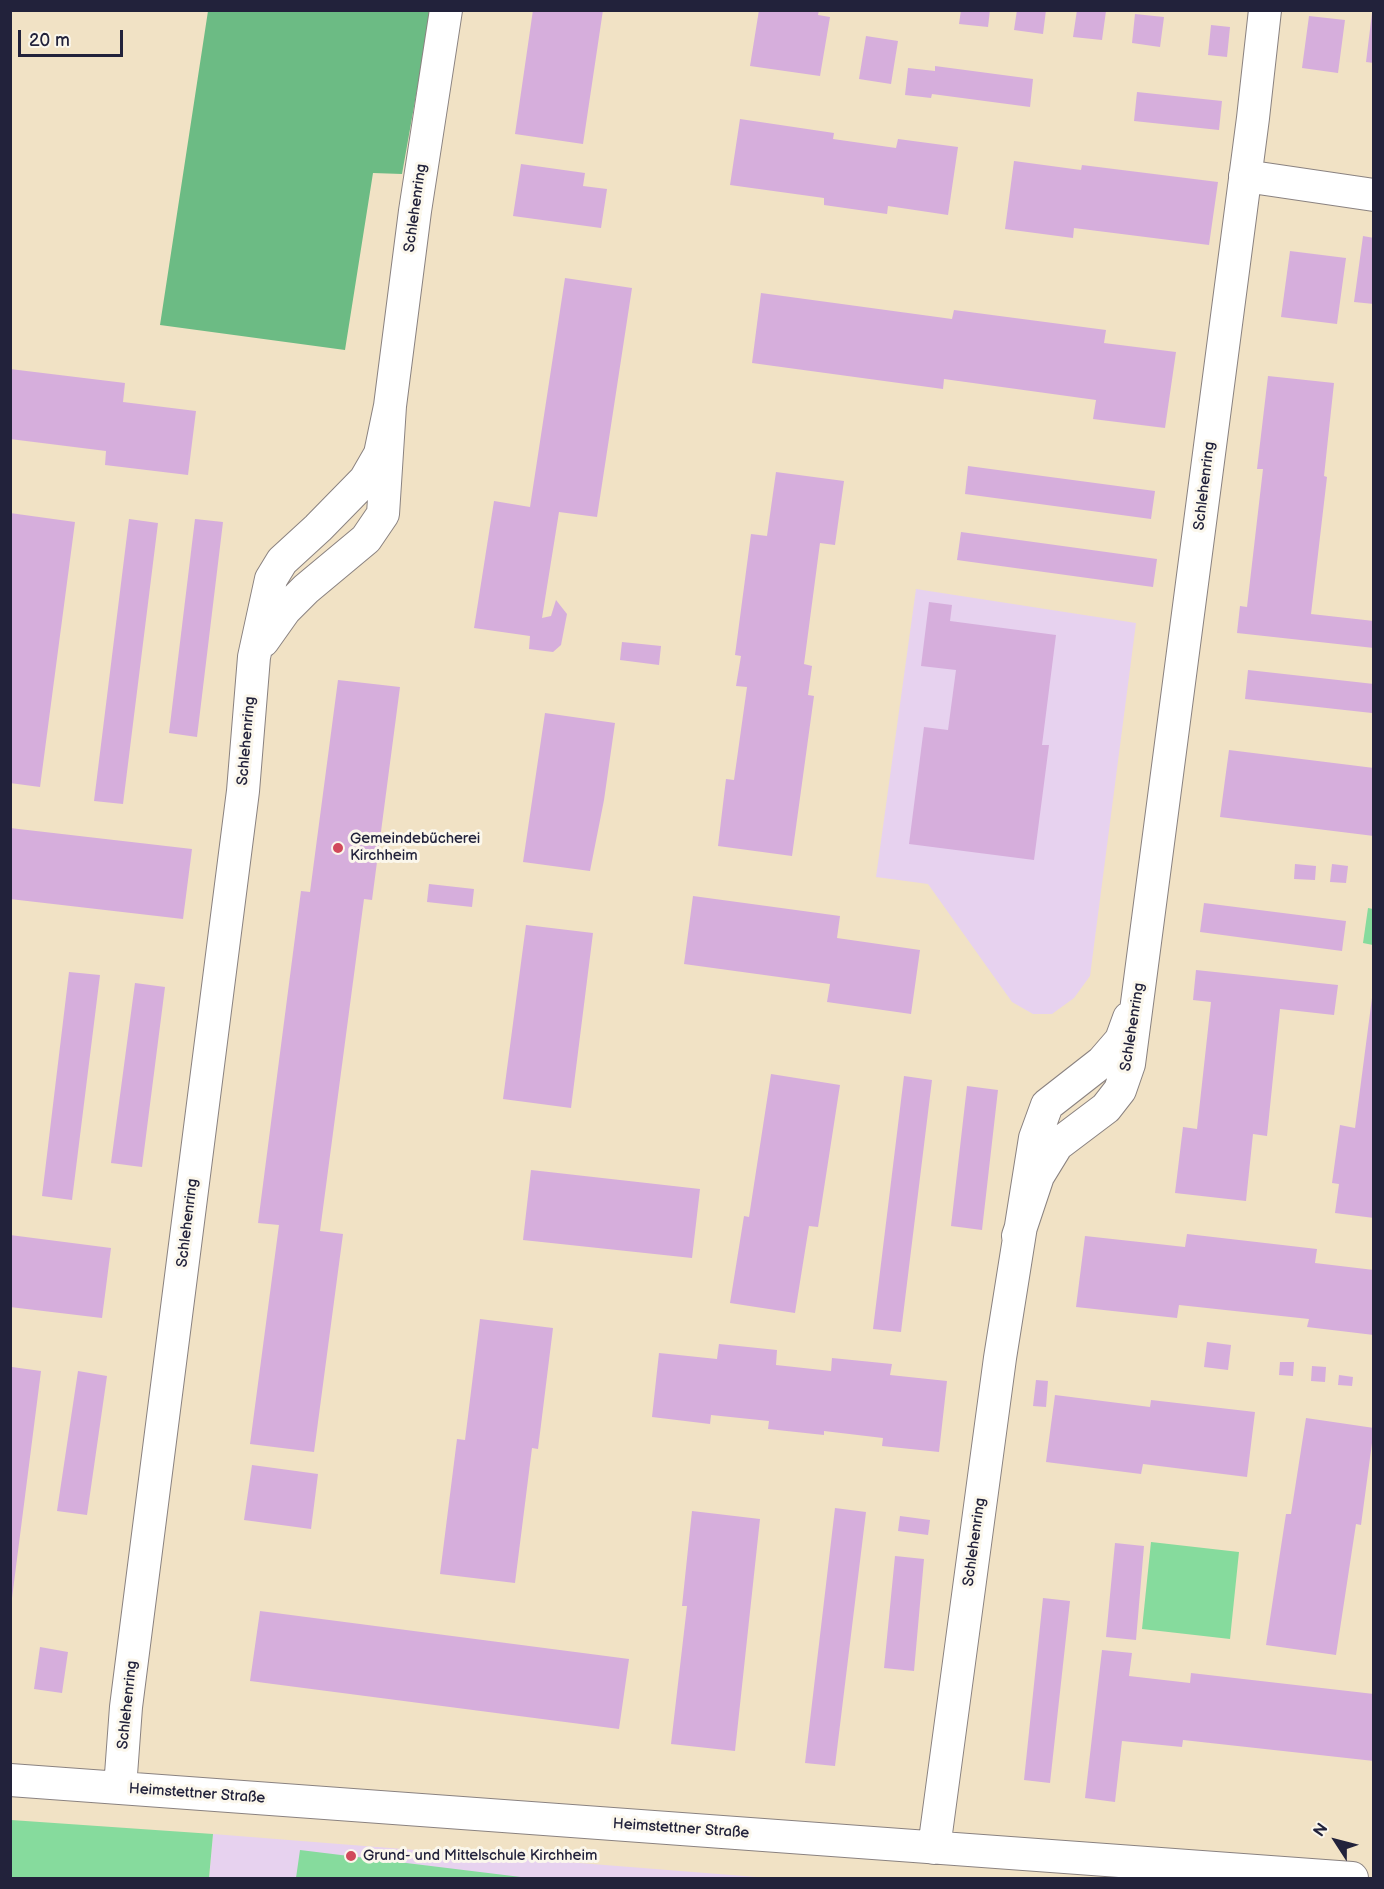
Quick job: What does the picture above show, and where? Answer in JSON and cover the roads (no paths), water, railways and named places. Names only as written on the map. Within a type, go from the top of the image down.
[{"type":"street","name":"Schlehenring","points":[[254,657],[285,610],[332,566],[366,539],[384,514],[390,406],[415,211],[446,10]]},
{"type":"street","name":"Schlehenring","points":[[934,1848],[1018,1236],[1038,1176],[1057,1145],[1106,1108],[1120,1090],[1130,1064],[1265,10]]},
{"type":"street","points":[[1245,176],[1374,195]]},
{"type":"street","name":"Schlehenring","points":[[120,1788],[126,1707],[243,791],[254,657],[271,579],[282,561],[365,480],[380,454],[390,406]]},
{"type":"street","name":"Heimstettner Straße","points":[[10,1780],[1352,1878]]},
{"type":"place","name":"Gemeindebücherei Kirchheim","points":[[338,848]]},
{"type":"place","name":"Grund- und Mittelschule Kirchheim","points":[[351,1856]]}]
